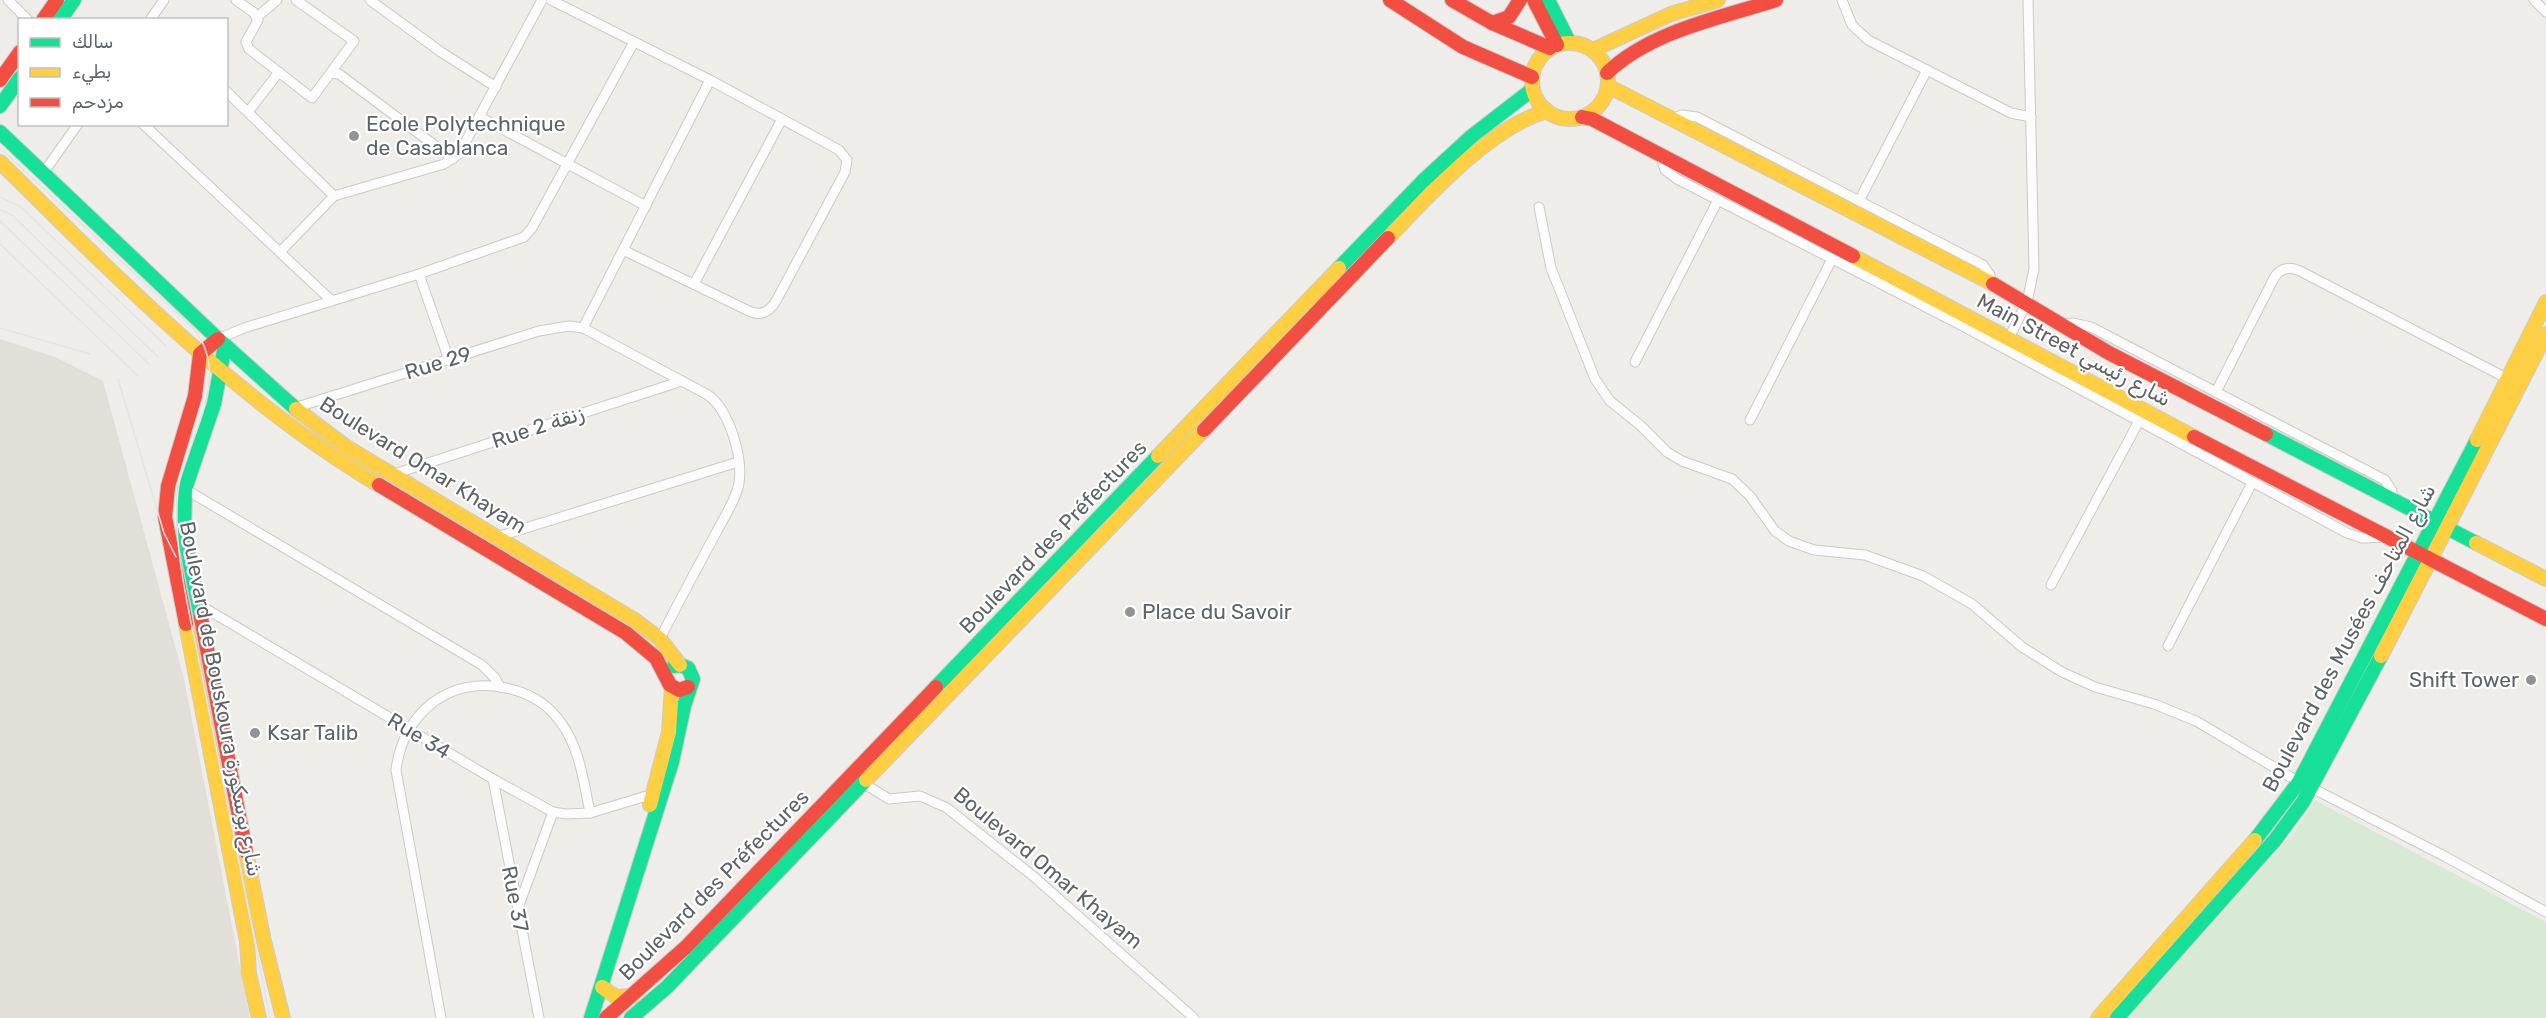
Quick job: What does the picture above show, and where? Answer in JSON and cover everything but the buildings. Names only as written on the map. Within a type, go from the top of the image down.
[{"type":"street","points":[[8,0],[26,18]]},
{"type":"street","points":[[44,18],[57,0]]},
{"type":"street","points":[[61,18],[74,0]]},
{"type":"street","points":[[151,18],[164,0]]},
{"type":"street","points":[[236,0],[257,17],[259,22],[246,44],[249,49],[312,98],[354,41],[297,0]]},
{"type":"street","points":[[257,17],[277,0]]},
{"type":"street","points":[[370,0],[496,87]]},
{"type":"street","points":[[280,252],[334,196],[444,164],[453,159],[463,148],[542,0]]},
{"type":"street","points":[[551,0],[710,80],[839,150],[845,156],[848,164],[771,309],[759,314],[623,250]]},
{"type":"street","points":[[1390,0],[1463,47],[1533,83]]},
{"type":"street","points":[[1452,0],[1492,23],[1558,45],[1582,44],[1593,50],[1602,60],[1608,79]]},
{"type":"street","points":[[1492,23],[1509,17],[1520,0]]},
{"type":"street","points":[[1534,0],[1558,45]]},
{"type":"street","points":[[1548,0],[1558,45]]},
{"type":"street","points":[[1593,50],[1657,20],[1718,0]]},
{"type":"street","points":[[1558,45],[1540,57],[1533,83],[1538,101],[1547,111],[1564,118],[1582,117],[1599,105],[1614,63],[1648,44],[1776,0]]},
{"type":"street","points":[[1842,0],[1852,25],[1862,36],[2011,113],[2031,117]]},
{"type":"street","points":[[2009,338],[2027,302],[2034,269],[2028,0]]},
{"type":"street","points":[[2534,0],[2546,12]]},
{"type":"street","points":[[200,354],[244,328],[419,274],[518,241],[528,235],[634,42]]},
{"type":"street","points":[[0,80],[18,55]]},
{"type":"street","points":[[1859,201],[1927,70]]},
{"type":"street","points":[[248,112],[279,72]]},
{"type":"street","points":[[332,73],[339,74],[453,159]]},
{"type":"street","name":"Main Street شارع رئيسي","points":[[1608,79],[1672,119],[2027,302],[2109,354],[2546,579]]},
{"type":"street","points":[[660,639],[736,493],[739,483],[738,462],[731,429],[718,402],[583,328],[710,80]]},
{"type":"street","points":[[0,106],[18,81]]},
{"type":"street","name":"Boulevard des Préfectures","points":[[631,1018],[667,987],[1431,173],[1533,83]]},
{"type":"street","points":[[228,93],[334,196]]},
{"type":"street","name":"Boulevard des Préfectures","points":[[1065,565],[1444,182],[1481,150],[1521,121],[1538,112],[1547,111]]},
{"type":"street","points":[[1672,119],[1687,115],[1697,117],[1983,265],[1990,275],[1990,283]]},
{"type":"street","points":[[480,117],[646,206]]},
{"type":"street","name":"Main Street شارع رئيسي","points":[[1582,117],[1592,119],[1660,154],[2009,338],[2110,395],[2546,619]]},
{"type":"street","points":[[694,284],[782,119]]},
{"type":"street","points":[[44,172],[77,126]]},
{"type":"street","points":[[145,126],[332,301]]},
{"type":"street","name":"Boulevard Omar Khayam","points":[[0,132],[221,342],[294,408],[345,446],[610,604],[660,639],[680,665]]},
{"type":"street","points":[[1660,154],[1668,173],[2252,483],[2354,536],[2370,539],[2385,536]]},
{"type":"street","name":"Boulevard Omar Khayam","points":[[0,162],[164,323],[333,458],[626,633],[656,658],[670,683]]},
{"type":"street","points":[[1635,362],[1718,200]]},
{"type":"street","points":[[1539,207],[1551,268],[1595,379],[1610,401],[1640,424],[1667,452],[1682,461],[1724,475],[1738,484],[1750,496],[1770,524],[1789,541],[1814,549],[1865,555],[1923,576],[1972,603],[2022,647],[2054,668],[2095,687],[2154,704],[2196,721],[2306,785],[2446,857],[2546,912]]},
{"type":"street","points":[[1750,420],[1832,259]]},
{"type":"street","points":[[2216,392],[2274,278],[2279,271],[2287,268],[2300,271],[2508,379]]},
{"type":"street","points":[[419,274],[448,360]]},
{"type":"street","name":"Boulevard des Musées شارع المتاحف","points":[[2117,1018],[2275,840],[2425,557],[2546,302]]},
{"type":"street","points":[[2061,325],[2073,323],[2091,327],[2385,480],[2392,491],[2392,500]]},
{"type":"street","name":"Rue 29","points":[[294,408],[558,327],[583,328]]},
{"type":"street","name":"Boulevard des Musées شارع المتاحف","points":[[2441,525],[2546,334]]},
{"type":"street","name":"Boulevard de Bouskoura شارع بوسكورة","points":[[221,342],[220,368],[214,404],[185,489],[184,534],[264,941],[283,1018]]},
{"type":"street","name":"Boulevard de Bouskoura شارع بوسكورة","points":[[200,354],[195,396],[169,480],[165,517],[247,942],[249,973],[259,1018]]},
{"type":"street","name":"Rue 2 زنقة","points":[[394,474],[682,381]]},
{"type":"street","points":[[2051,585],[2139,421]]},
{"type":"street","points":[[497,537],[738,462]]},
{"type":"street","points":[[2168,646],[2252,483]]},
{"type":"street","points":[[185,489],[482,665],[495,678],[500,687]]},
{"type":"street","name":"Rue 34","points":[[198,604],[409,730],[553,812],[590,813],[653,795]]},
{"type":"street","points":[[680,665],[688,668],[693,675],[688,687],[679,690],[670,683],[672,667],[680,665]]},
{"type":"street","name":"Boulevard des Préfectures","points":[[582,1018],[653,795],[673,705],[670,683]]},
{"type":"street","points":[[441,1018],[398,790],[396,770],[398,755],[409,730],[433,703],[453,691],[476,686],[500,687],[531,697],[545,705],[566,729],[578,759],[590,813]]},
{"type":"street","name":"Boulevard des Préfectures","points":[[591,1018],[672,762],[688,687]]},
{"type":"street","name":"Boulevard des Préfectures","points":[[606,1018],[686,947],[864,776]]},
{"type":"street","name":"Boulevard Omar Khayam","points":[[864,776],[889,799],[898,800],[920,796],[947,808],[1033,876],[1194,1018]]},
{"type":"street","name":"Rue 37","points":[[493,779],[539,1018]]},
{"type":"street","name":"Boulevard des Musées شارع المتاحف","points":[[2098,1018],[2306,785]]},
{"type":"street","points":[[517,910],[553,812]]},
{"type":"street","points":[[602,987],[613,996],[623,998],[633,996]]},
{"type":"shaded area","points":[[0,339],[55,357],[103,381],[184,679],[250,1018],[0,1018]]},
{"type":"green space","points":[[2315,800],[2546,922],[2546,1018],[2133,1018],[2129,1016],[2294,832]]},
{"type":"tram line","points":[[0,148],[193,328],[204,346],[209,364],[209,383],[206,402],[180,479],[177,502],[179,555],[270,1018]]},
{"type":"tram line","points":[[0,197],[21,207],[166,346]]},
{"type":"tram line","points":[[0,210],[12,215],[158,357]]},
{"type":"tram line","points":[[0,221],[150,365]]},
{"type":"tram line","points":[[0,244],[138,376]]},
{"type":"tram line","points":[[0,328],[90,354]]},
{"type":"tram line","points":[[118,379],[164,533],[176,557]]},
{"type":"traffic: fast","points":[[61,18],[74,0]]},
{"type":"traffic: fast","points":[[1548,0],[1569,42]]},
{"type":"traffic: fast","points":[[0,106],[18,81]]},
{"type":"traffic: fast","points":[[1339,268],[1423,181],[1472,136],[1533,89]]},
{"type":"traffic: fast","points":[[0,132],[218,339],[296,409]]},
{"type":"traffic: fast","points":[[201,618],[184,534],[185,489],[214,404],[225,345]]},
{"type":"traffic: fast","points":[[2266,434],[2476,543]]},
{"type":"traffic: fast","points":[[2255,840],[2299,782],[2477,440]]},
{"type":"traffic: fast","points":[[936,687],[1158,456]]},
{"type":"traffic: fast","points":[[2117,1018],[2275,840],[2303,802],[2381,656]]},
{"type":"traffic: fast","points":[[591,1018],[672,762],[684,706],[693,679],[688,668],[680,665],[674,666]]},
{"type":"traffic: fast","points":[[631,1018],[667,987],[866,780]]},
{"type":"traffic: slow","points":[[1593,50],[1671,14],[1718,0]]},
{"type":"traffic: slow","points":[[1570,43],[1585,46],[1597,54],[1605,66],[1608,81],[1605,96],[1597,108],[1585,116],[1570,119],[1555,116],[1543,108],[1535,96],[1532,81],[1535,66],[1543,54],[1555,46],[1570,43]]},
{"type":"traffic: slow","points":[[1608,86],[1993,284]]},
{"type":"traffic: slow","points":[[1388,238],[1441,184],[1482,147],[1525,119],[1547,111]]},
{"type":"traffic: slow","points":[[0,162],[134,293],[227,376],[326,451],[379,485]]},
{"type":"traffic: slow","points":[[1853,256],[2194,437]]},
{"type":"traffic: slow","points":[[1158,456],[1339,268]]},
{"type":"traffic: slow","points":[[2477,440],[2546,302]]},
{"type":"traffic: slow","points":[[2381,656],[2546,334]]},
{"type":"traffic: slow","points":[[296,409],[345,446],[633,619],[660,639],[680,665]]},
{"type":"traffic: slow","points":[[866,780],[1204,430]]},
{"type":"traffic: slow","points":[[2476,543],[2546,579]]},
{"type":"traffic: slow","points":[[186,624],[247,942],[249,973],[259,1018]]},
{"type":"traffic: slow","points":[[650,805],[669,732],[672,687]]},
{"type":"traffic: slow","points":[[2098,1018],[2255,840]]},
{"type":"traffic: slow","points":[[246,852],[283,1018]]},
{"type":"traffic: slow","points":[[602,987],[616,997],[632,996]]},
{"type":"traffic: jam","points":[[44,18],[57,0]]},
{"type":"traffic: jam","points":[[1390,0],[1463,47],[1532,77]]},
{"type":"traffic: jam","points":[[1452,0],[1492,23],[1550,48]]},
{"type":"traffic: jam","points":[[1492,23],[1509,17],[1520,0]]},
{"type":"traffic: jam","points":[[1534,0],[1557,45]]},
{"type":"traffic: jam","points":[[1607,73],[1644,46],[1665,36],[1776,0]]},
{"type":"traffic: jam","points":[[0,80],[18,55]]},
{"type":"traffic: jam","points":[[1582,117],[1592,119],[1853,256]]},
{"type":"traffic: jam","points":[[1204,430],[1388,238]]},
{"type":"traffic: jam","points":[[1993,284],[2109,353],[2266,434]]},
{"type":"traffic: jam","points":[[186,624],[165,517],[168,486],[195,396],[200,354],[218,339]]},
{"type":"traffic: jam","points":[[2194,437],[2546,619]]},
{"type":"traffic: jam","points":[[379,485],[626,633],[656,658],[670,685],[679,690],[688,687]]},
{"type":"traffic: jam","points":[[201,618],[246,852]]},
{"type":"traffic: jam","points":[[606,1018],[686,947],[936,687]]},
{"type":"place","name":"Ecole Polytechnique de Casablanca","points":[[354,136]]},
{"type":"place","name":"Place du Savoir","points":[[1130,612]]},
{"type":"place","name":"Shift Tower","points":[[2531,680]]},
{"type":"place","name":"Ksar Talib","points":[[255,733]]}]
